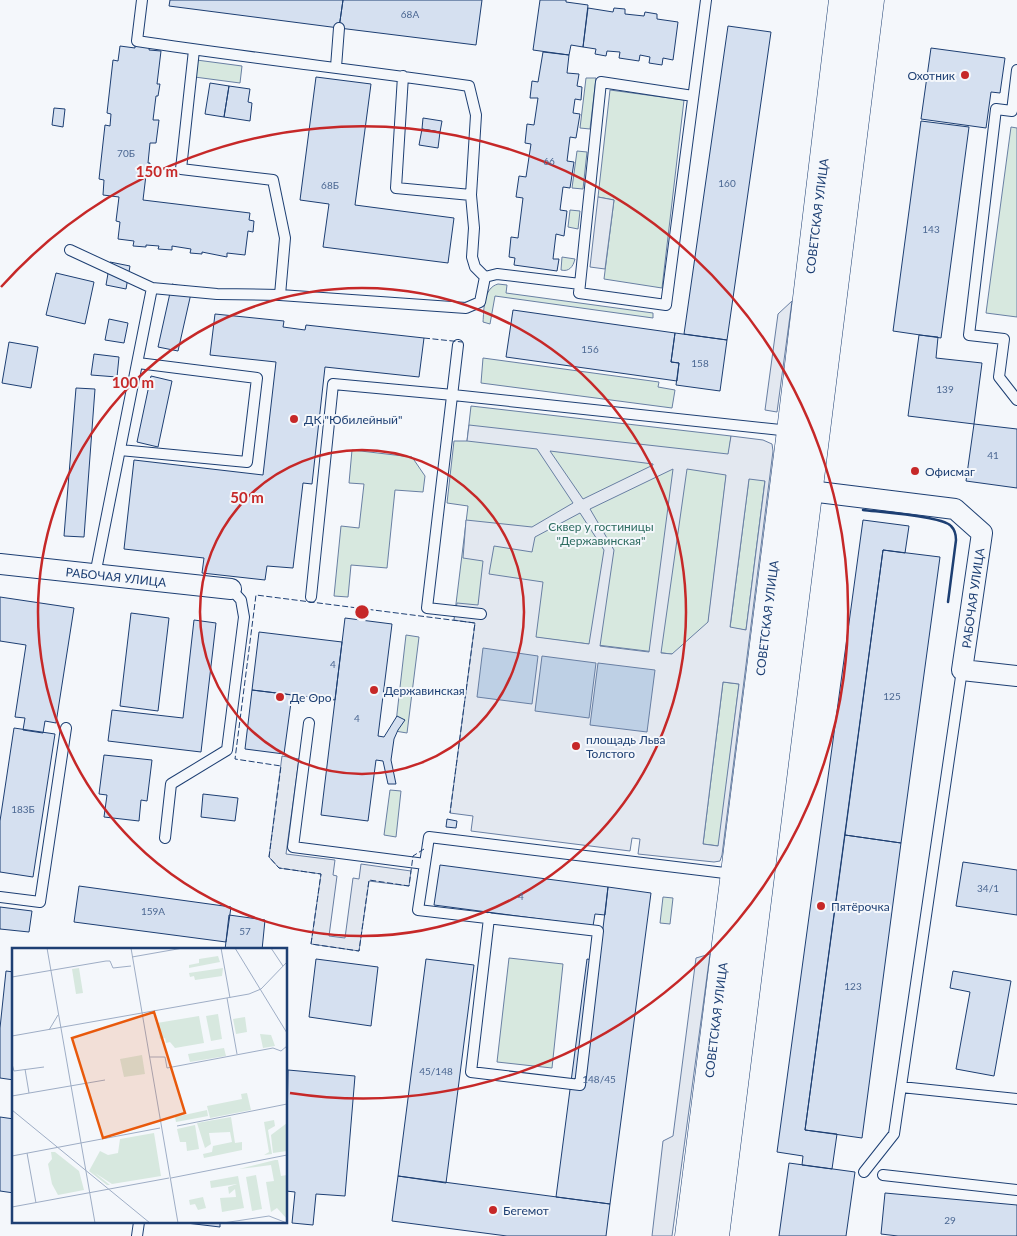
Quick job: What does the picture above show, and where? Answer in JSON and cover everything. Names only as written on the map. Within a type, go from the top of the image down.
[{"type":"main road","name":"СОВЕТСКАЯ УЛИЦА","points":[[689,1236],[791,431],[843,0]]},
{"type":"main road","points":[[715,1236],[810,491],[870,0]]},
{"type":"street","name":"РАБОЧАЯ УЛИЦА","points":[[810,491],[955,509],[982,533],[962,670]]},
{"type":"street","name":"РАБОЧАЯ УЛИЦА","points":[[0,564],[231,589]]},
{"type":"street","points":[[962,670],[1017,676]]},
{"type":"lane","points":[[142,0],[138,41],[469,86],[476,115],[471,195],[474,228],[472,257],[475,267],[484,277]]},
{"type":"lane","points":[[693,96],[601,82],[579,293],[666,305],[706,0]]},
{"type":"lane","points":[[336,67],[339,28]]},
{"type":"lane","points":[[194,50],[181,169],[273,180],[285,238],[280,295]]},
{"type":"lane","points":[[1017,70],[1014,111],[996,109],[970,335],[1004,339],[999,377],[1017,400]]},
{"type":"lane","points":[[404,76],[396,188],[471,195]]},
{"type":"lane","points":[[70,250],[152,288],[218,294],[280,295],[466,308],[480,302],[484,277]]},
{"type":"lane","points":[[484,277],[496,274],[580,284]]},
{"type":"lane","points":[[96,575],[152,288]]},
{"type":"lane","points":[[458,345],[427,608],[481,614]]},
{"type":"lane","points":[[120,450],[247,462],[258,378],[138,363]]},
{"type":"lane","points":[[311,597],[333,384],[791,431]]},
{"type":"lane","points":[[164,838],[172,784],[227,750],[244,617],[240,600],[231,589]]},
{"type":"lane","points":[[864,1172],[894,1134],[962,670]]},
{"type":"lane","points":[[309,723],[293,847],[425,864]]},
{"type":"lane","points":[[0,897],[40,902],[66,728]]},
{"type":"lane","points":[[489,918],[471,1072],[580,1085],[598,931],[489,918],[418,910],[429,837],[734,874]]},
{"type":"lane","points":[[901,1087],[1017,1099]]},
{"type":"lane","points":[[883,1175],[1017,1190]]},
{"type":"green space","points":[[189,59],[242,66],[240,83],[187,76]]},
{"type":"green space","points":[[586,78],[596,78],[590,129],[580,128]]},
{"type":"green space","points":[[610,90],[684,100],[662,288],[604,279],[614,200],[598,197]]},
{"type":"green space","points":[[1011,127],[1017,128],[1017,317],[986,313]]},
{"type":"green space","points":[[577,151],[587,152],[583,189],[572,188]]},
{"type":"green space","points":[[570,210],[580,211],[578,229],[568,227]]},
{"type":"green space","points":[[562,257],[575,259],[572,267],[568,270],[561,270]]},
{"type":"green space","points":[[498,284],[507,285],[506,293],[653,313],[653,318],[495,296],[490,324],[483,322],[487,295],[493,286]]},
{"type":"green space","points":[[483,358],[659,382],[658,387],[675,390],[672,408],[481,383]]},
{"type":"green space","name":"Сквер у гостиницы \"Державинская\"","points":[[471,406],[731,436],[704,658],[474,630],[475,623],[454,620],[468,506],[447,503],[454,441],[467,441]]},
{"type":"green space","points":[[352,450],[412,457],[425,476],[423,492],[395,490],[387,568],[351,565],[348,597],[334,596],[341,526],[359,528],[364,484],[349,483]]},
{"type":"green space","points":[[749,478],[765,480],[746,630],[730,628]]},
{"type":"green space","points":[[406,635],[419,637],[407,733],[395,731]]},
{"type":"green space","points":[[723,682],[739,684],[719,846],[703,844]]},
{"type":"green space","points":[[390,790],[401,791],[396,837],[384,835]]},
{"type":"green space","points":[[663,897],[673,898],[670,924],[660,923]]},
{"type":"green space","points":[[509,958],[563,964],[552,1068],[497,1062]]},
{"type":"shaded area","points":[[598,197],[614,200],[605,269],[590,267]]},
{"type":"shaded area","points":[[792,301],[777,412],[765,410],[778,314]]},
{"type":"shaded area","points":[[469,425],[728,454],[731,436],[763,440],[772,444],[773,451],[720,861],[714,862],[638,854],[640,839],[632,838],[630,851],[471,831],[473,816],[450,813],[475,623],[454,620],[457,603],[478,605],[483,561],[463,558],[466,520],[532,527],[573,503],[537,449],[467,441]],"holes":[[[550,451],[653,464],[653,465],[583,499]],[[673,469],[649,652],[600,646],[614,550],[590,509]],[[687,469],[726,475],[708,622],[672,654],[661,653]],[[749,479],[765,481],[746,630],[730,627]],[[580,513],[604,550],[589,644],[536,637],[543,582],[489,574],[494,546],[532,552],[535,537]],[[723,682],[739,684],[718,846],[703,844]]]},
{"type":"shaded area","points":[[282,756],[299,759],[286,854],[335,860],[333,875],[337,876],[329,936],[345,938],[353,878],[359,879],[361,864],[411,871],[409,886],[369,881],[359,951],[311,944],[321,874],[279,868],[269,857]]},
{"type":"shaded area","points":[[710,954],[672,1236],[652,1236],[663,1141],[673,1136],[696,958]]},
{"type":"water","points":[[483,648],[538,656],[532,704],[477,697]]},
{"type":"water","points":[[542,656],[596,663],[589,718],[535,711]]},
{"type":"water","points":[[598,663],[655,670],[647,732],[590,725]]},
{"type":"building","points":[[170,0],[343,0],[339,28],[169,6]]},
{"type":"building","points":[[343,0],[482,0],[476,45],[339,28]]},
{"type":"building","points":[[540,0],[566,0],[566,2],[588,5],[583,47],[571,45],[569,55],[533,50]]},
{"type":"building","points":[[588,8],[613,12],[614,8],[625,9],[625,14],[644,16],[645,12],[657,14],[657,19],[678,22],[673,60],[663,58],[662,65],[649,63],[650,57],[640,55],[639,61],[619,58],[620,52],[607,51],[606,56],[595,54],[596,49],[583,47]]},
{"type":"building","points":[[728,26],[771,32],[727,340],[684,334]]},
{"type":"building","points":[[135,42],[150,44],[149,50],[161,51],[157,84],[160,84],[158,96],[156,96],[153,120],[159,120],[156,143],[150,143],[148,163],[150,163],[148,176],[146,175],[143,200],[250,213],[249,220],[254,221],[253,232],[248,231],[245,255],[227,253],[227,257],[202,252],[202,254],[190,253],[191,249],[172,246],[172,250],[158,249],[159,246],[133,246],[134,241],[118,239],[120,222],[116,221],[119,197],[103,195],[104,180],[99,179],[105,125],[110,126],[111,114],[107,113],[113,60],[118,61],[120,46],[135,48]]},
{"type":"building","name":"Охотник","points":[[931,48],[1005,58],[1000,93],[991,92],[986,128],[921,119]]},
{"type":"building","points":[[543,52],[569,55],[567,73],[579,74],[577,86],[582,87],[581,100],[575,99],[573,113],[580,114],[576,138],[570,137],[567,161],[574,162],[570,188],[563,187],[560,210],[567,211],[564,236],[556,234],[553,259],[559,259],[557,271],[514,265],[515,258],[509,257],[511,237],[518,238],[523,198],[516,197],[519,176],[526,177],[531,144],[525,143],[527,124],[534,125],[538,98],[530,98],[532,81],[538,82]]},
{"type":"building","points":[[316,77],[371,84],[355,205],[454,218],[448,263],[323,247],[329,204],[300,200]]},
{"type":"building","points":[[210,83],[229,86],[224,117],[205,114]]},
{"type":"building","points":[[229,86],[250,89],[248,102],[252,103],[250,121],[224,117]]},
{"type":"building","points":[[54,108],[65,109],[63,127],[52,125]]},
{"type":"building","points":[[423,118],[442,121],[440,132],[422,129]]},
{"type":"building","points":[[921,121],[969,127],[941,338],[893,331]]},
{"type":"building","points":[[422,129],[440,132],[438,148],[419,145]]},
{"type":"building","points":[[110,262],[130,266],[126,289],[106,285]]},
{"type":"building","points":[[56,273],[94,282],[85,324],[46,315]]},
{"type":"building","points":[[172,284],[192,289],[178,351],[158,347]]},
{"type":"building","points":[[513,310],[675,333],[671,362],[679,363],[677,381],[506,357]]},
{"type":"building","name":"ДК \"Юбилейный\"","points":[[215,314],[284,321],[283,327],[305,330],[306,325],[424,338],[419,377],[325,367],[312,484],[303,483],[293,568],[267,566],[265,580],[202,573],[204,558],[124,549],[134,460],[263,475],[276,362],[210,355]]},
{"type":"building","points":[[109,319],[128,323],[124,343],[105,340]]},
{"type":"building","points":[[675,333],[727,340],[720,391],[676,385],[679,363],[671,362]]},
{"type":"building","points":[[919,335],[938,337],[936,358],[982,363],[974,424],[908,416]]},
{"type":"building","points":[[9,342],[38,347],[31,388],[2,383]]},
{"type":"building","points":[[94,354],[119,357],[117,377],[91,375]]},
{"type":"building","points":[[151,376],[172,381],[158,447],[137,442]]},
{"type":"building","points":[[76,388],[95,389],[84,537],[64,536]]},
{"type":"building","points":[[974,424],[1017,429],[1017,488],[966,481]]},
{"type":"building","points":[[863,520],[909,526],[905,553],[883,550],[805,1130],[837,1134],[832,1169],[802,1165],[803,1156],[777,1152]]},
{"type":"building","points":[[883,550],[940,557],[901,843],[845,835]]},
{"type":"building","points":[[0,597],[74,608],[56,723],[45,721],[43,733],[23,730],[25,718],[15,717],[26,645],[0,641]]},
{"type":"building","points":[[131,613],[169,618],[158,711],[120,706]]},
{"type":"building","points":[[345,618],[392,624],[378,736],[384,737],[397,716],[405,720],[394,739],[391,760],[396,784],[388,784],[383,761],[376,760],[368,821],[321,815]]},
{"type":"building","points":[[194,620],[216,623],[201,752],[108,741],[112,710],[183,718]]},
{"type":"building","points":[[259,632],[342,642],[335,700],[252,690]]},
{"type":"building","points":[[252,690],[292,695],[284,754],[245,749]]},
{"type":"building","points":[[14,728],[55,734],[33,877],[0,872],[0,821]]},
{"type":"building","points":[[104,755],[152,760],[147,801],[141,800],[139,821],[104,817],[107,795],[99,794]]},
{"type":"building","points":[[203,794],[238,798],[235,821],[201,817]]},
{"type":"building","points":[[447,819],[457,821],[456,828],[446,827]]},
{"type":"building","points":[[845,835],[901,843],[862,1138],[805,1130]]},
{"type":"building","points":[[963,862],[1017,870],[1017,915],[956,906]]},
{"type":"building","points":[[440,865],[608,887],[605,915],[595,914],[593,926],[434,905]]},
{"type":"building","points":[[79,886],[231,907],[226,942],[74,922]]},
{"type":"building","points":[[608,887],[651,893],[610,1204],[556,1197],[587,959],[599,961]]},
{"type":"building","points":[[0,907],[32,911],[29,932],[0,929]]},
{"type":"building","points":[[229,915],[265,920],[262,948],[225,948]]},
{"type":"building","points":[[316,959],[378,967],[371,1026],[309,1017]]},
{"type":"building","points":[[426,959],[474,965],[446,1183],[398,1176]]},
{"type":"building","points":[[6,971],[12,972],[12,1080],[0,1078],[0,1028]]},
{"type":"building","points":[[953,971],[1011,981],[994,1076],[956,1069],[970,992],[950,988]]},
{"type":"building","points":[[288,1070],[355,1076],[345,1196],[316,1194],[313,1225],[292,1223],[295,1192],[288,1191]]},
{"type":"building","points":[[0,1117],[12,1119],[12,1193],[0,1191]]},
{"type":"building","points":[[789,1163],[855,1172],[846,1236],[779,1236]]},
{"type":"building","points":[[398,1176],[610,1204],[606,1236],[507,1236],[392,1221]]},
{"type":"building","points":[[885,1193],[1017,1205],[1017,1236],[898,1236],[881,1234]]},
{"type":"building","points":[[195,1224],[220,1224],[220,1227]]},
{"type":"fence","points":[[424,338],[462,342]]},
{"type":"fence","points":[[424,849],[413,856],[409,886],[369,880],[359,951],[311,944],[321,874],[279,868],[269,857],[281,766],[235,759],[256,595],[475,623],[450,813]]},
{"type":"wall","points":[[863,510],[923,517],[951,526],[956,540],[948,602]]},
{"type":"place","name":"Охотник","points":[[965,75]]},
{"type":"place","name":"ДК \"Юбилейный\"","points":[[294,419]]},
{"type":"place","name":"Офисмаг","points":[[915,471]]},
{"type":"place","name":"Державинская","points":[[374,690]]},
{"type":"place","name":"Де Оро","points":[[280,697]]},
{"type":"place","name":"площадь Льва Толстого","points":[[576,746]]},
{"type":"place","name":"Пятёрочка","points":[[821,906]]},
{"type":"place","name":"Бегемот","points":[[493,1210]]}]
